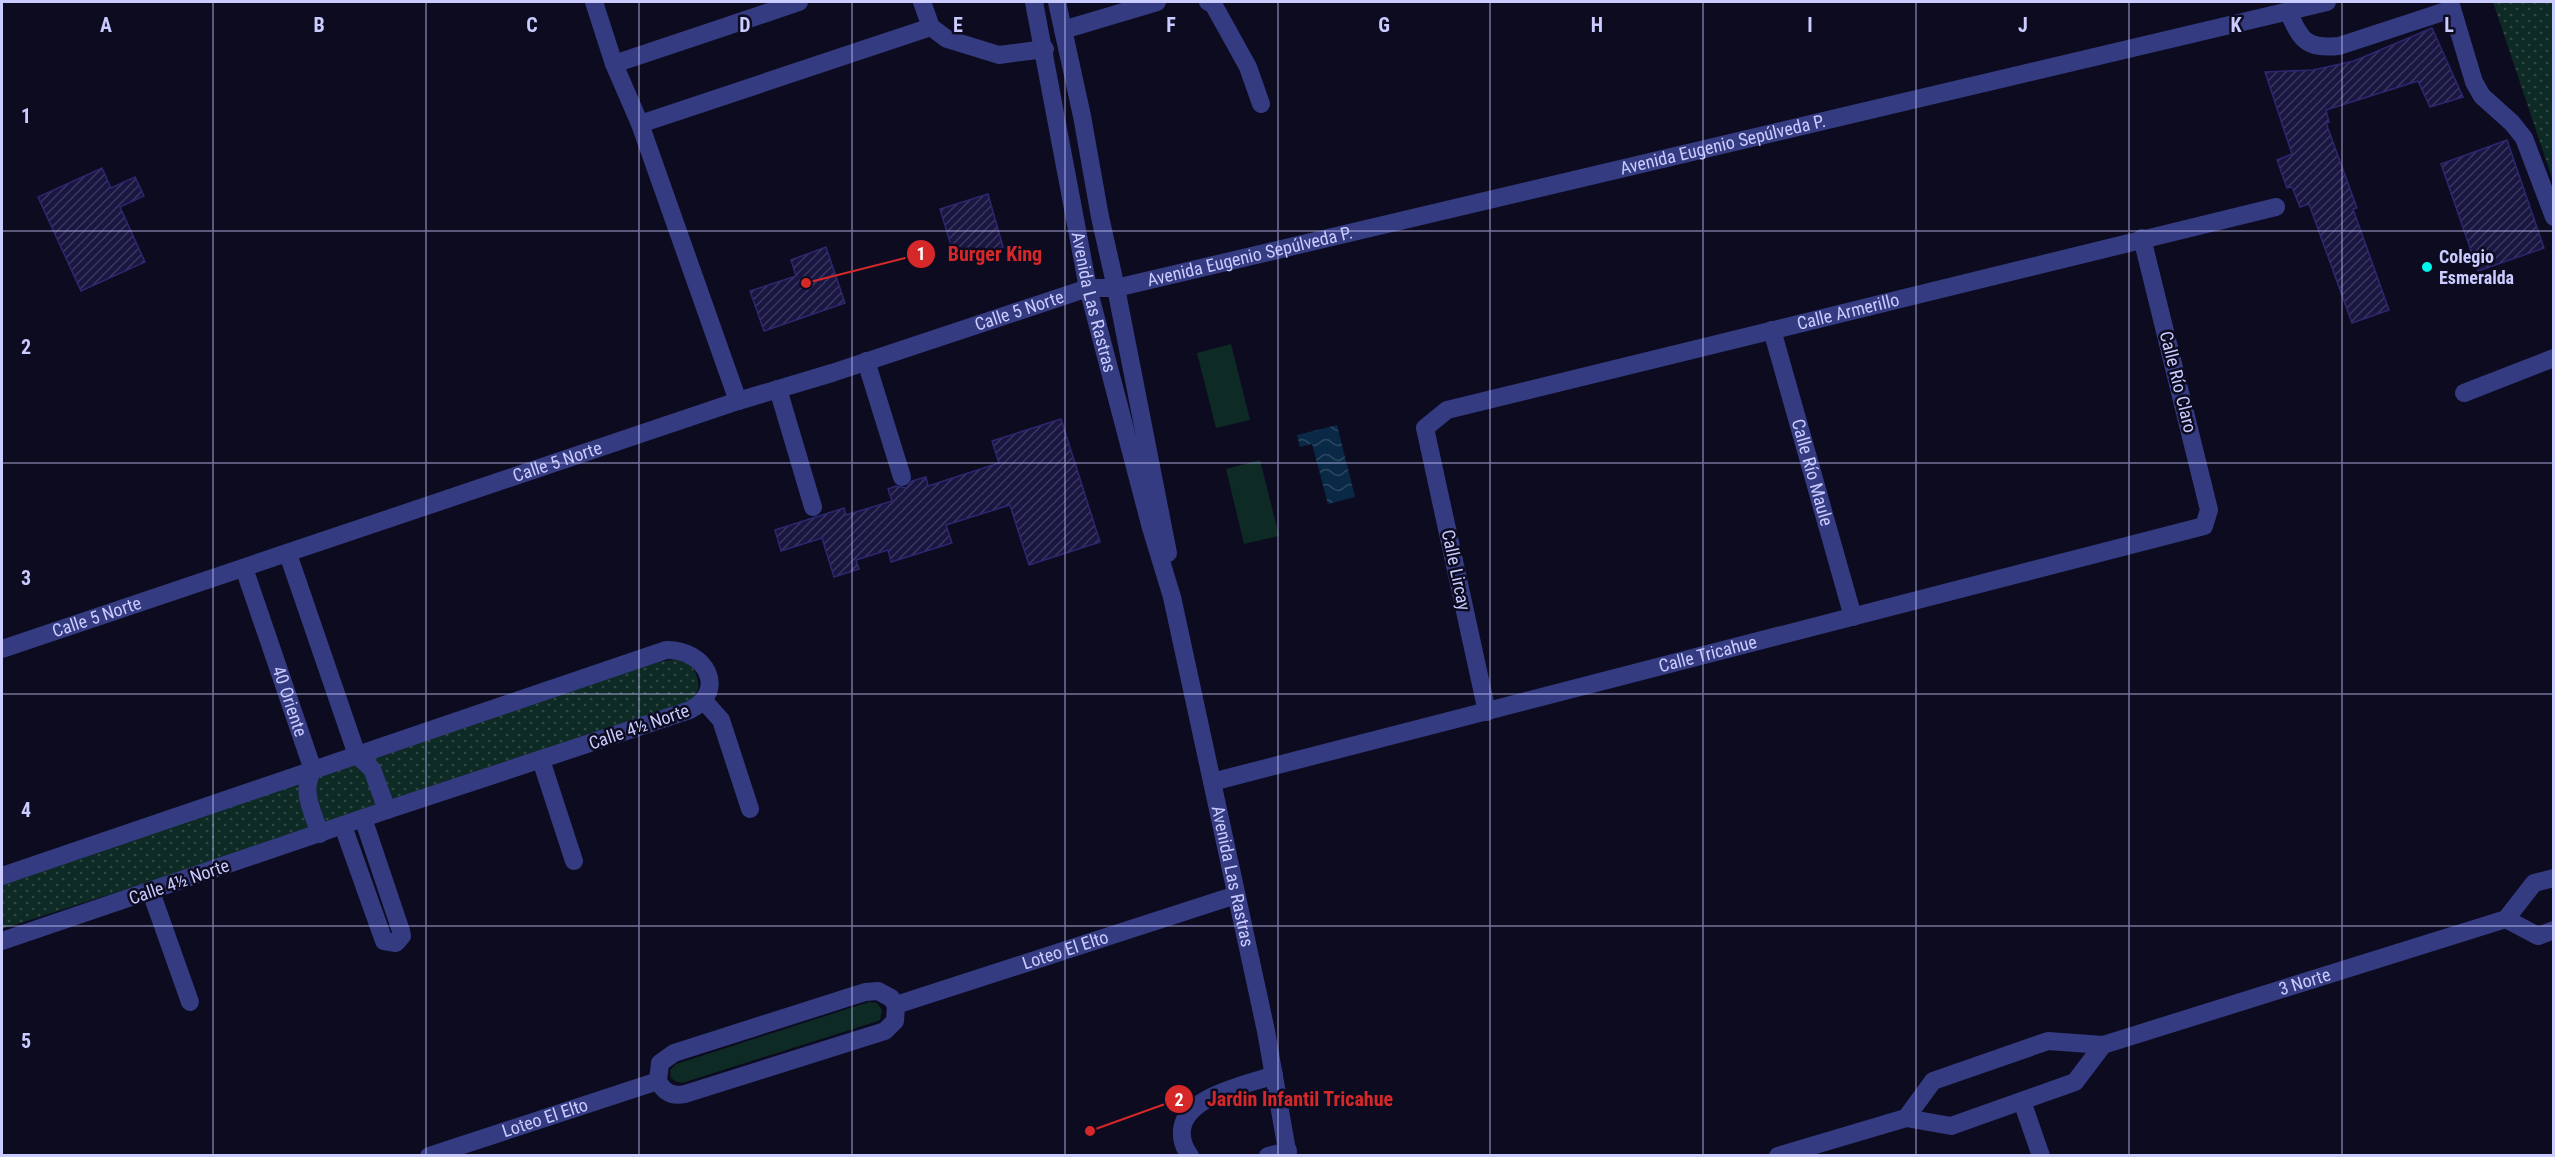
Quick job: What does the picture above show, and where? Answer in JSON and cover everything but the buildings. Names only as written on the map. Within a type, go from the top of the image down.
[{"type":"street","points":[[594,2],[614,64],[640,124],[738,401]]},
{"type":"street","points":[[614,64],[799,2]]},
{"type":"street","points":[[922,2],[931,27],[947,39],[999,55],[1045,49]]},
{"type":"street","name":"Avenida Las Rastras","points":[[1034,2],[1045,49],[1088,288],[1150,528],[1172,597]]},
{"type":"street","name":"Avenida Las Rastras","points":[[1057,2],[1083,116],[1100,217],[1163,525],[1172,597],[1274,1075],[1288,1153]]},
{"type":"street","points":[[1063,30],[1157,2]]},
{"type":"street","points":[[1209,2],[1213,4],[1248,67],[1260,104]]},
{"type":"street","name":"Avenida Eugenio Sepúlveda P.","points":[[1116,288],[2327,2]]},
{"type":"street","points":[[2288,11],[2304,40],[2312,46],[2324,48],[2339,46],[2451,5],[2474,82],[2482,96],[2512,123],[2524,138],[2553,217]]},
{"type":"street","points":[[640,124],[931,27]]},
{"type":"street","name":"Calle Armerillo","points":[[1425,428],[1447,410],[2276,207]]},
{"type":"street","name":"Calle Río Claro","points":[[2142,238],[2209,510],[2204,526]]},
{"type":"street","name":"Calle 5 Norte","points":[[2,649],[738,401],[866,362],[1088,288],[1116,288]]},
{"type":"street","name":"Calle Río Maule","points":[[1772,330],[1853,617]]},
{"type":"street","points":[[2464,393],[2553,358]]},
{"type":"street","points":[[866,362],[902,477]]},
{"type":"street","points":[[778,389],[813,507]]},
{"type":"street","name":"Calle Lircay","points":[[1425,428],[1487,712]]},
{"type":"street","name":"Calle Tricahue","points":[[1212,782],[2204,526]]},
{"type":"street","points":[[288,554],[357,755],[372,769],[387,810]]},
{"type":"street","name":"40 Oriente","points":[[244,568],[313,770],[306,792],[320,834]]},
{"type":"street","name":"Calle 4½ Norte","points":[[2,876],[666,650],[688,652],[704,665],[709,683],[704,701],[690,710],[2,941]]},
{"type":"street","points":[[704,701],[716,712],[725,729],[750,809]]},
{"type":"street","points":[[541,760],[574,861]]},
{"type":"street","points":[[343,826],[384,941],[396,943],[402,936],[401,930],[363,818]]},
{"type":"street","points":[[2553,878],[2534,883],[2506,919],[2538,936],[2553,930]]},
{"type":"street","points":[[152,892],[190,1002]]},
{"type":"street","name":"Loteo El Elto","points":[[896,1005],[1236,895]]},
{"type":"street","name":"3 Norte","points":[[1906,1118],[1933,1081],[2048,1041],[2103,1046],[2506,919]]},
{"type":"street","points":[[872,991],[884,993],[896,1005],[895,1021],[891,1027],[879,1033],[685,1094],[673,1095],[667,1092],[658,1080],[660,1063],[674,1053],[831,1002],[872,991]]},
{"type":"street","points":[[1778,1155],[1906,1118],[1951,1125],[2075,1082],[2103,1046]]},
{"type":"street","points":[[1190,1155],[1181,1137],[1182,1122],[1192,1107],[1209,1098],[1274,1075]]},
{"type":"street","name":"Loteo El Elto","points":[[429,1155],[658,1080]]},
{"type":"street","points":[[2022,1101],[2041,1155]]},
{"type":"street","points":[[1269,1155],[1288,1153]]},
{"type":"green space","points":[[2493,2],[2553,2],[2553,181]]},
{"type":"green space","points":[[1231,344],[1250,420],[1216,428],[1197,353]]},
{"type":"green space","points":[[1260,460],[1279,536],[1244,544],[1226,469]]},
{"type":"green space","points":[[678,659],[689,662],[697,678],[698,688],[688,702],[320,827],[2,929],[2,885],[313,775],[657,662]]},
{"type":"green space","points":[[869,1002],[877,1003],[882,1010],[880,1020],[682,1083],[671,1078],[670,1070],[676,1064]]},
{"type":"water","points":[[1337,425],[1355,497],[1328,504],[1312,444],[1300,447],[1297,435]]},
{"type":"place","name":"Colegio Esmeralda","points":[[2427,267]]},
{"type":"place","name":"Burger King","points":[[806,283]]},
{"type":"place","name":"Jardin Infantil Tricahue","points":[[1090,1131]]}]
